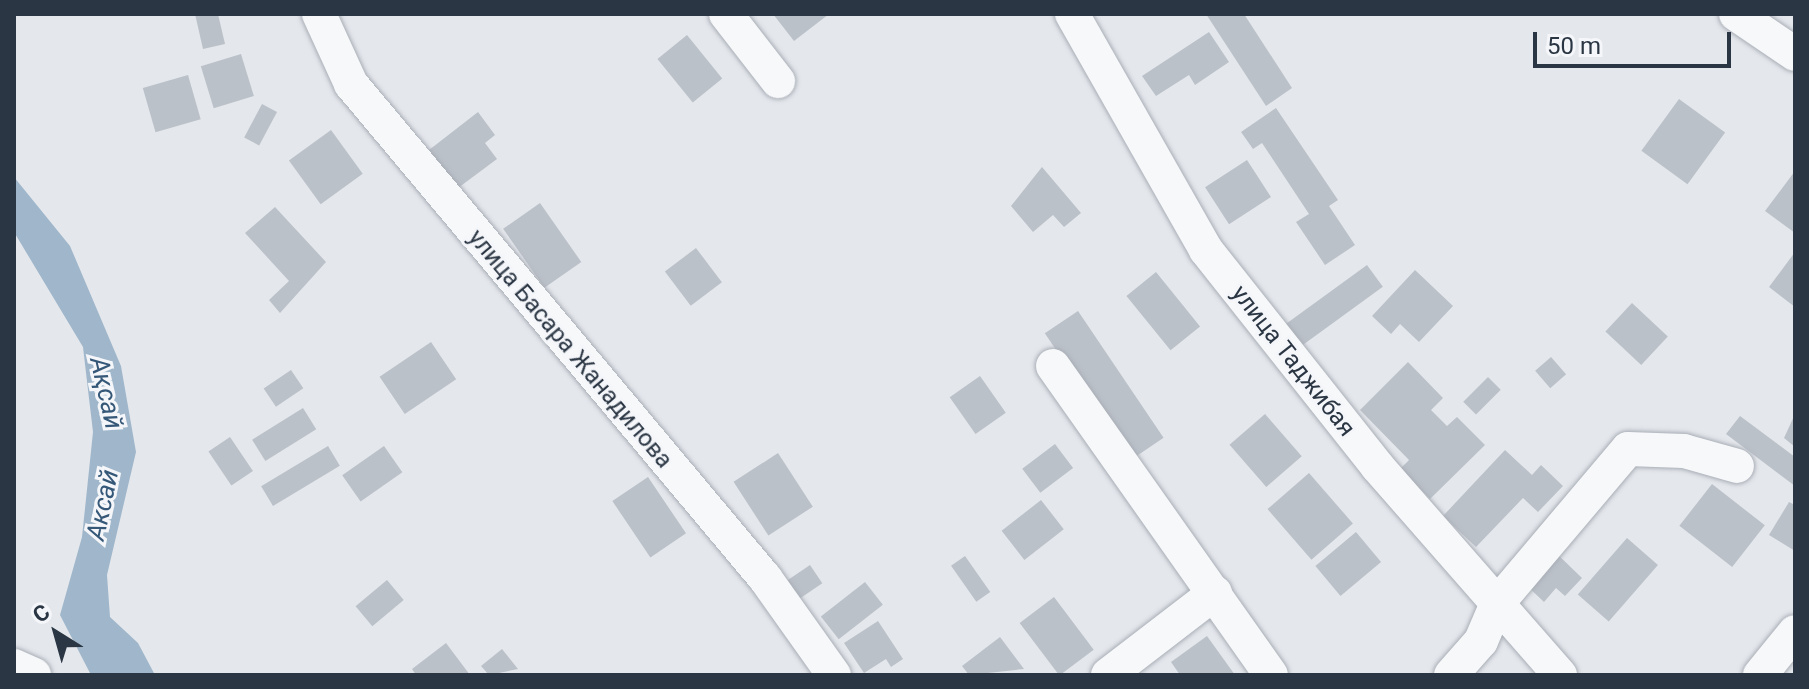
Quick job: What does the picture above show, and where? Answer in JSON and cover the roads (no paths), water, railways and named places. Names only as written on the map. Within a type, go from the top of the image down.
[{"type":"street","name":"улица Басара Жанадилова","points":[[319,14],[351,84],[765,578],[834,675]]},
{"type":"street","points":[[726,14],[778,81]]},
{"type":"street","name":"улица Таджибая","points":[[1072,14],[1206,250],[1496,605],[1560,675]]},
{"type":"street","points":[[1736,14],[1795,54]]},
{"type":"street","points":[[1053,366],[1271,675]]},
{"type":"street","points":[[1451,675],[1481,641],[1496,605],[1628,449],[1684,451],[1737,466]]},
{"type":"street","points":[[1108,675],[1215,593]]},
{"type":"street","points":[[1760,675],[1795,632]]},
{"type":"street","points":[[14,666],[34,675]]},
{"type":"water","points":[[14,177],[70,246],[121,366],[136,452],[107,575],[110,617],[138,643],[155,675],[91,675],[60,615],[82,537],[93,432],[83,347],[14,232]]},
{"type":"water label","name":"Ақсай","points":[[106,393]]},
{"type":"water label","name":"Аксай","points":[[103,505]]}]
